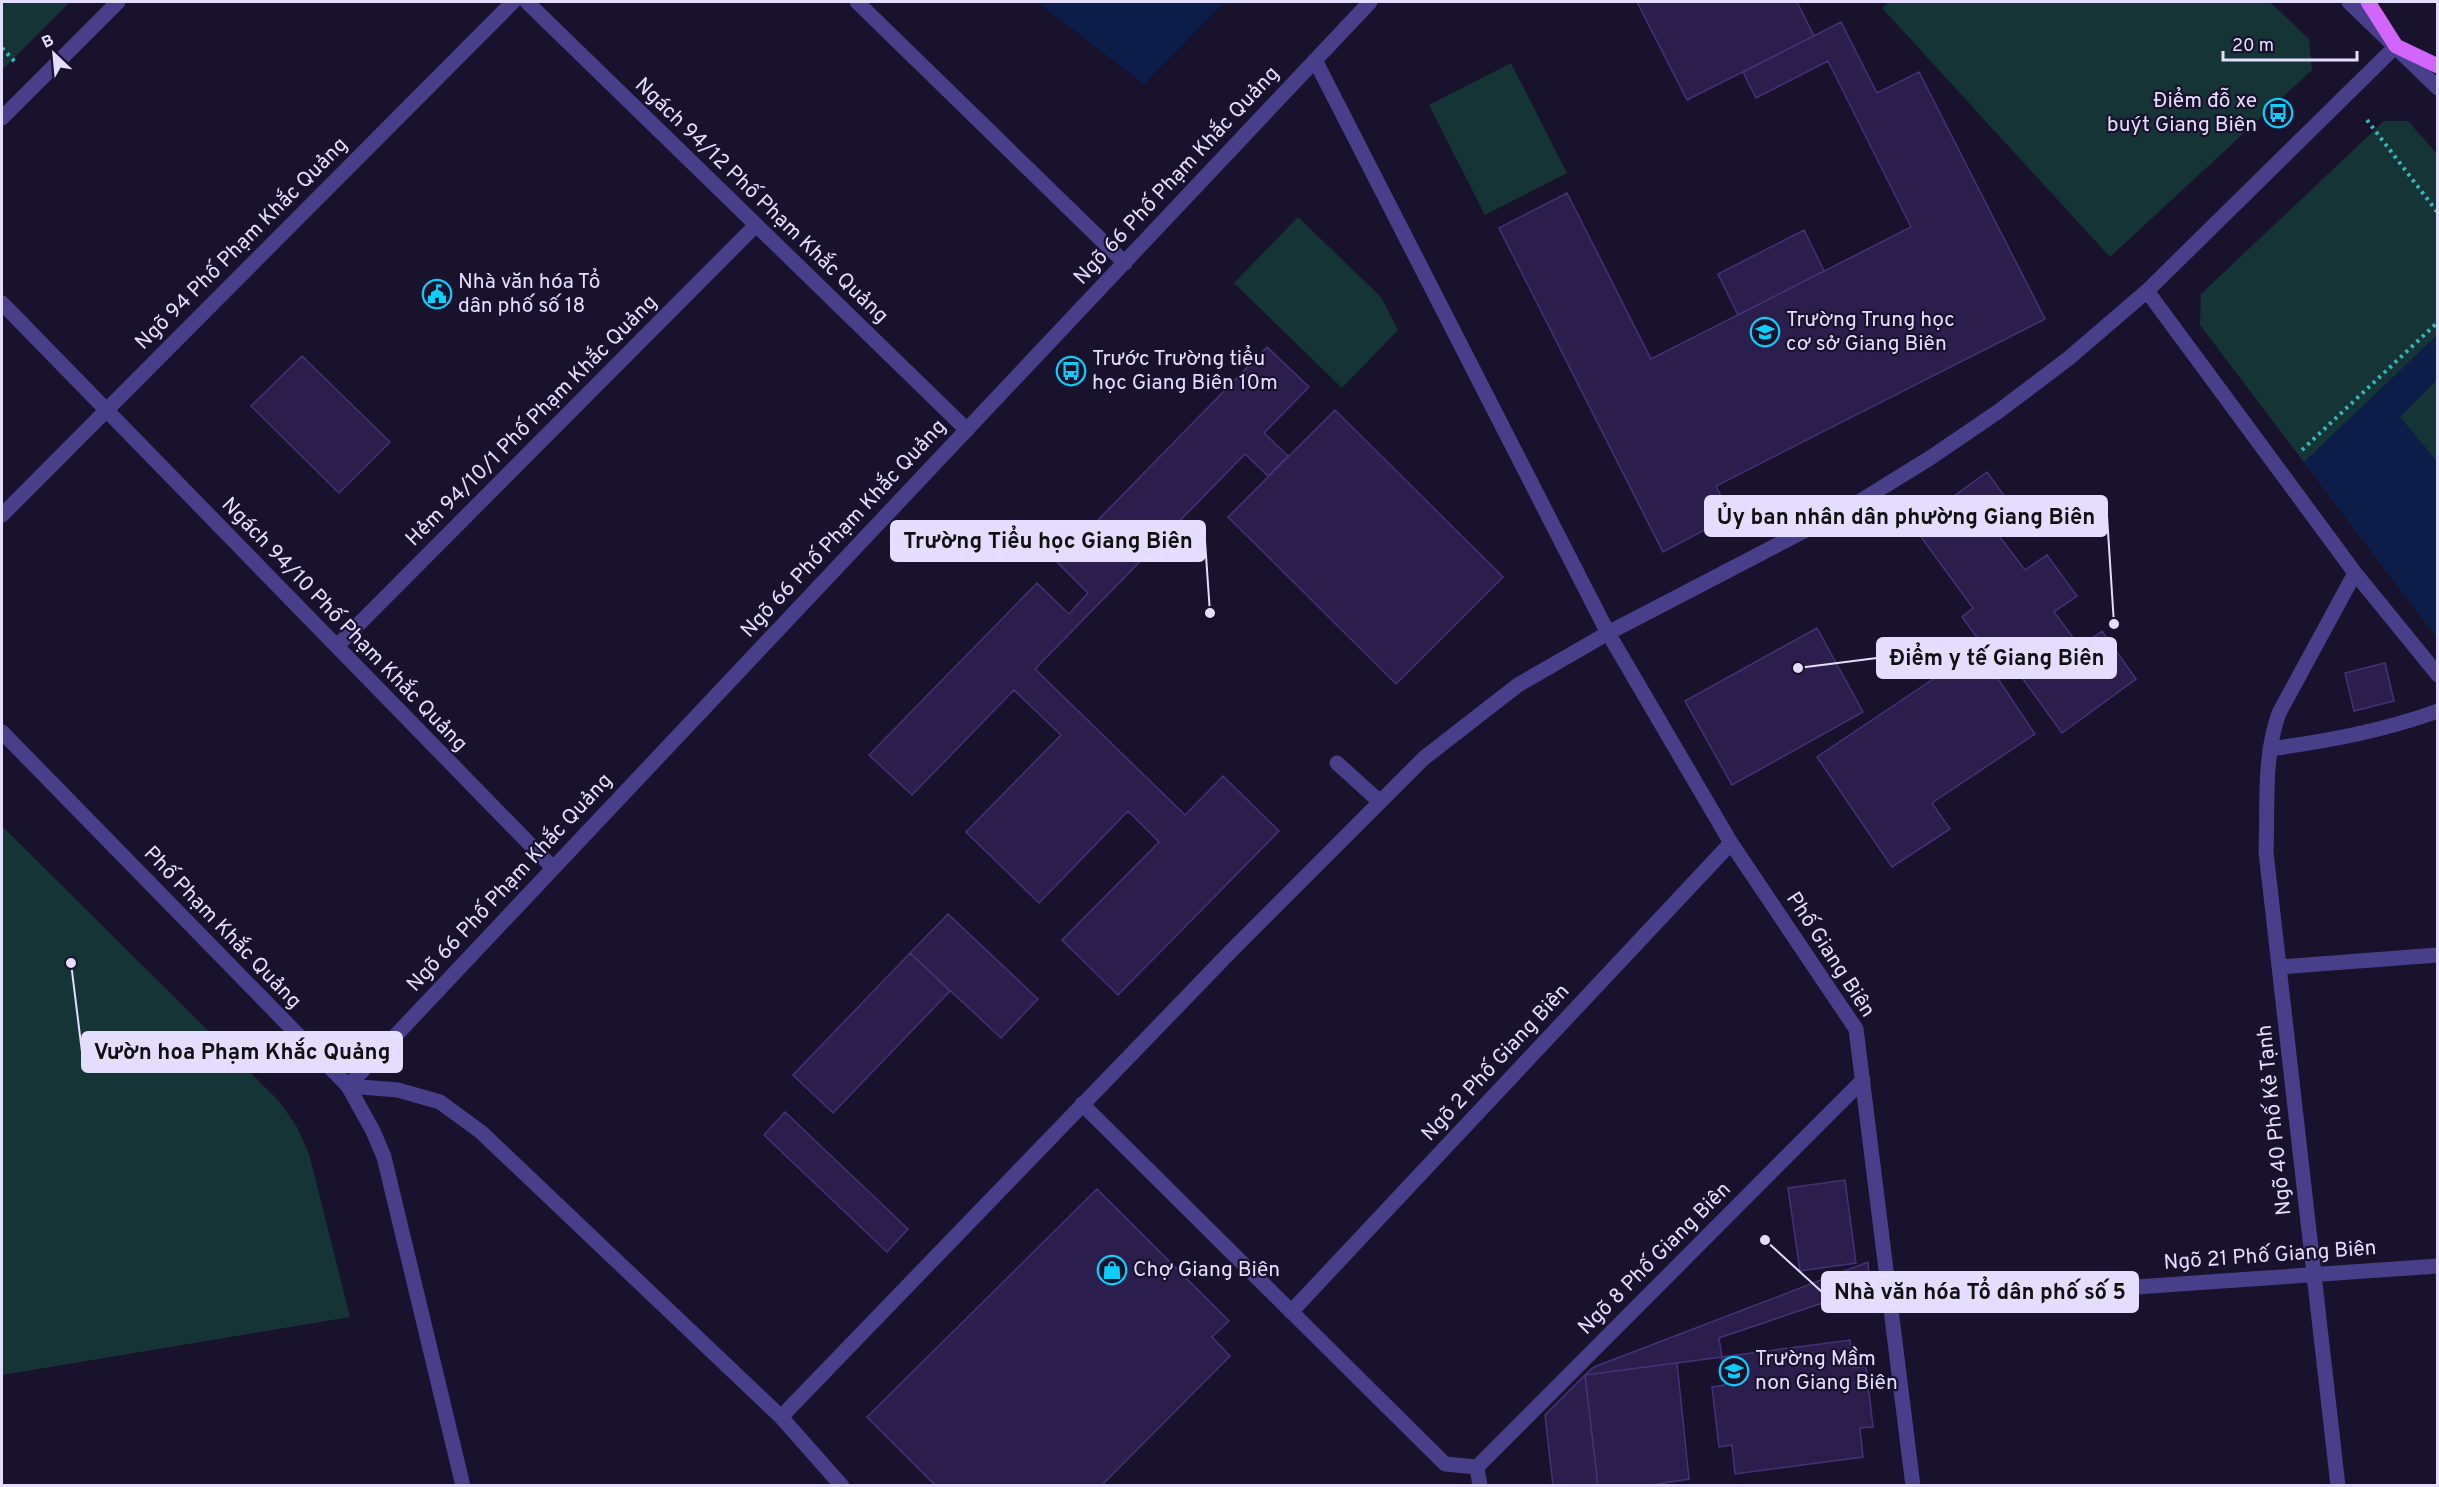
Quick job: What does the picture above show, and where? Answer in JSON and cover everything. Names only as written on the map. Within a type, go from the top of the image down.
[{"type":"main road","points":[[2368,2],[2396,46],[2438,66]]},
{"type":"street","points":[[2,118],[118,2]]},
{"type":"street","name":"Ngõ 94 Phố Phạm Khắc Quảng","points":[[2,516],[513,2]]},
{"type":"street","name":"Ngách 94/12 Phố Phạm Khắc Quảng","points":[[526,2],[967,430]]},
{"type":"street","points":[[857,2],[1125,262]]},
{"type":"street","name":"Ngõ 66 Phố Phạm Khắc Quảng","points":[[348,1086],[1370,2]]},
{"type":"street","points":[[2349,2],[2438,88]]},
{"type":"street","points":[[781,1417],[1082,1104],[1424,758],[1518,685],[1608,633],[1854,504],[1930,458],[2069,358],[2147,291],[2396,46]]},
{"type":"street","name":"Phố Giang Biên","points":[[1315,60],[1608,633],[1731,843],[1856,1029],[1914,1485]]},
{"type":"street","name":"Hẻm 94/10/1 Phố Phạm Khắc Quảng","points":[[337,646],[756,225]]},
{"type":"street","points":[[2147,291],[2355,573],[2438,675]]},
{"type":"street","name":"Ngách 94/10 Phố Phạm Khắc Quảng","points":[[2,303],[553,868]]},
{"type":"street","name":"Ngõ 40 Phố Kẻ Tạnh","points":[[2338,1485],[2266,852],[2270,749],[2279,713],[2355,573]]},
{"type":"street","points":[[2270,749],[2340,739],[2411,721],[2438,711]]},
{"type":"street","name":"Phố Phạm Khắc Quảng","points":[[2,732],[348,1086],[374,1131],[384,1156],[463,1485]]},
{"type":"street","points":[[1337,763],[1380,802]]},
{"type":"street","name":"Ngõ 2 Phố Giang Biên","points":[[1291,1312],[1731,843]]},
{"type":"street","points":[[2279,967],[2438,955]]},
{"type":"street","name":"Ngõ 8 Phố Giang Biên","points":[[1477,1467],[1863,1080]]},
{"type":"street","points":[[348,1086],[398,1090],[440,1102],[481,1132],[781,1417],[842,1485]]},
{"type":"street","points":[[1082,1104],[1445,1464],[1477,1467],[1480,1485]]},
{"type":"street","name":"Ngõ 21 Phố Giang Biên","points":[[1891,1304],[2438,1266]]},
{"type":"path","points":[[2,48],[18,65]]},
{"type":"path","points":[[2367,120],[2438,213]]},
{"type":"path","points":[[2298,454],[2438,322]]},
{"type":"green space","points":[[2,2],[70,2],[2,70]]},
{"type":"green space","points":[[1889,2],[2270,2],[2309,39],[2312,70],[2110,257],[1882,8]]},
{"type":"green space","points":[[1511,63],[1567,173],[1485,215],[1429,105]]},
{"type":"green space","points":[[2384,121],[2408,121],[2437,154],[2437,638],[2200,325],[2201,294]]},
{"type":"green space","points":[[1298,217],[1381,297],[1398,330],[1342,388],[1234,283]]},
{"type":"green space","points":[[2,826],[279,1101],[297,1127],[309,1154],[350,1317],[2,1375]]},
{"type":"water","points":[[1037,2],[1225,2],[1144,84]]},
{"type":"water","points":[[2437,335],[2437,380],[2400,417],[2437,461],[2437,638],[2304,462]]},
{"type":"building","points":[[1637,2],[1797,2],[1814,36],[1687,100]]},
{"type":"building","points":[[1841,22],[1877,93],[1919,72],[2045,319],[1716,486],[1731,516],[1663,552],[1499,228],[1567,193],[1651,359],[1911,227],[1828,61],[1756,98],[1743,72]]},
{"type":"building","points":[[1804,230],[1824,271],[1738,315],[1718,274]]},
{"type":"building","points":[[1267,347],[1309,387],[1264,433],[1288,456],[1268,476],[1245,454],[1035,669],[1185,815],[1223,776],[1279,831],[1118,995],[1062,940],[1159,842],[1128,811],[1039,903],[966,832],[1061,735],[1014,690],[912,795],[869,755],[1037,583],[1069,614],[1088,593],[1057,562]]},
{"type":"building","points":[[302,356],[390,442],[339,493],[251,406]]},
{"type":"building","points":[[1335,410],[1503,577],[1396,684],[1228,517]]},
{"type":"building","points":[[1987,472],[2021,519],[1999,536],[2025,570],[2047,555],[2077,596],[2054,612],[2080,647],[2102,631],[2136,679],[2062,733],[2002,650],[1992,658],[1962,617],[1973,608],[1913,526]]},
{"type":"building","points":[[1817,628],[1863,712],[1732,785],[1685,701]]},
{"type":"building","points":[[1978,649],[2035,734],[1932,803],[1950,829],[1892,867],[1817,757]]},
{"type":"building","points":[[2385,663],[2394,701],[2354,711],[2345,673]]},
{"type":"building","points":[[948,914],[1038,999],[1001,1038],[910,953]]},
{"type":"building","points":[[910,953],[950,991],[833,1113],[793,1075]]},
{"type":"building","points":[[785,1112],[908,1229],[887,1252],[764,1135]]},
{"type":"building","points":[[1845,1180],[1856,1263],[1800,1271],[1788,1188]]},
{"type":"building","points":[[1097,1189],[1229,1321],[1212,1337],[1230,1356],[1101,1486],[936,1486],[867,1417]]},
{"type":"building","points":[[1868,1262],[1870,1287],[1719,1338],[1722,1357],[1585,1375],[1594,1367]]},
{"type":"building","points":[[1850,1340],[1853,1368],[1866,1366],[1873,1427],[1860,1428],[1863,1457],[1735,1474],[1732,1445],[1719,1447],[1712,1387],[1725,1385],[1722,1357]]},
{"type":"building","points":[[1677,1363],[1689,1479],[1645,1486],[1598,1486],[1585,1375]]},
{"type":"building","points":[[1585,1375],[1598,1486],[1553,1486],[1545,1415]]},
{"type":"place","name":"Điểm đỗ xe buýt Giang Biên","points":[[2278,113]]},
{"type":"place","name":"Nhà văn hóa Tổ dân phố số 18","points":[[437,294]]},
{"type":"place","name":"Trường Trung học cơ sở Giang Biên","points":[[1765,332]]},
{"type":"place","name":"Trước Trường tiểu học Giang Biên 10m","points":[[1071,371]]},
{"type":"place","name":"Trường Tiểu học Giang Biên","points":[[1210,613]]},
{"type":"place","name":"Ủy ban nhân dân phường Giang Biên","points":[[2114,624]]},
{"type":"place","name":"Điểm y tế Giang Biên","points":[[1798,668]]},
{"type":"place","name":"Vườn hoa Phạm Khắc Quảng","points":[[71,963]]},
{"type":"place","name":"Nhà văn hóa Tổ dân phố số 5","points":[[1765,1240]]},
{"type":"place","name":"Chợ Giang Biên","points":[[1112,1270]]},
{"type":"place","name":"Trường Mầm non Giang Biên","points":[[1734,1371]]}]
